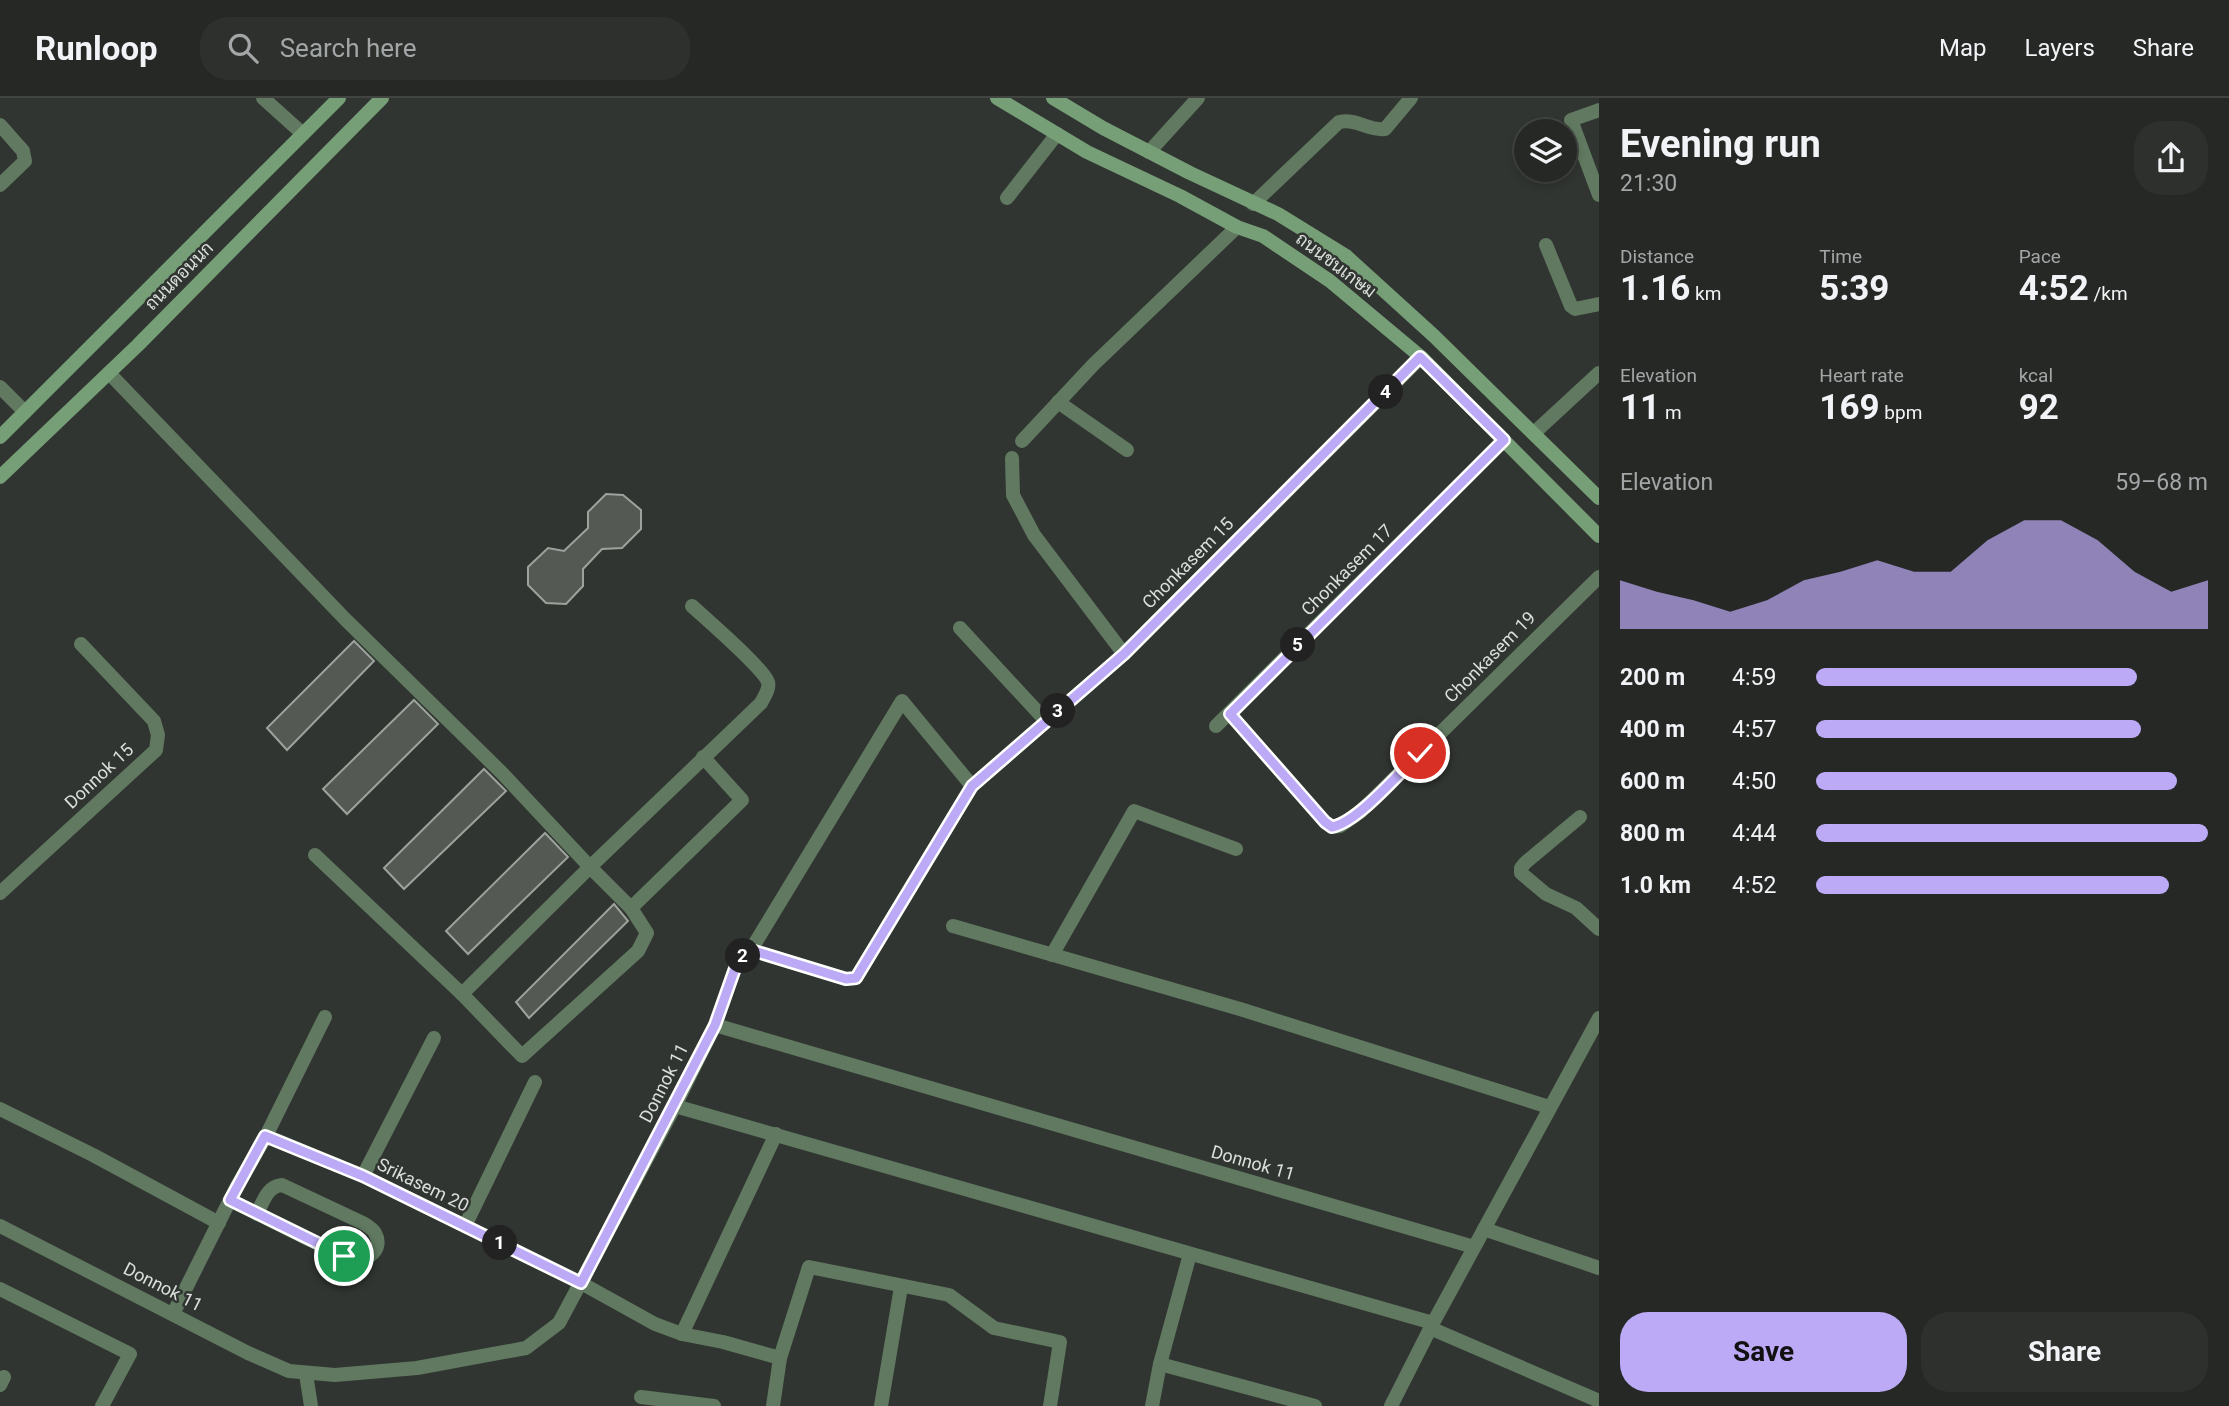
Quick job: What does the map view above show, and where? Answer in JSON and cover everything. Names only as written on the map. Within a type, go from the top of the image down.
[{"type":"main road","name":"ถนนดอนนก","points":[[0,437],[340,98]]},
{"type":"main road","name":"ถนนดอนนก","points":[[0,477],[109,373],[382,98]]},
{"type":"main road","name":"ถนนชนเกษม","points":[[997,98],[1087,152],[1180,196],[1237,227],[1263,236],[1330,281],[1420,357],[1599,536]]},
{"type":"main road","name":"ถนนชนเกษม","points":[[1053,98],[1072,103],[1149,152],[1278,214],[1346,256],[1434,336],[1599,498]]},
{"type":"street","points":[[262,98],[303,134]]},
{"type":"street","points":[[1149,152],[1198,98]]},
{"type":"street","points":[[1253,204],[1339,122],[1349,120],[1379,130],[1385,129],[1412,98]]},
{"type":"street","points":[[1599,110],[1571,120],[1599,195]]},
{"type":"street","points":[[0,125],[23,150],[25,160],[0,185]]},
{"type":"street","points":[[1007,198],[1057,134]]},
{"type":"street","points":[[1021,441],[1093,365],[1237,227]]},
{"type":"street","points":[[1545,245],[1571,306],[1579,309],[1599,304]]},
{"type":"street","name":"Chonkasem 15","points":[[751,950],[846,979],[856,978],[972,786],[1124,654],[1420,357]]},
{"type":"street","points":[[109,373],[345,619],[502,773],[631,908],[647,933],[638,951],[522,1056],[315,855]]},
{"type":"street","points":[[1534,433],[1599,373]]},
{"type":"street","points":[[0,387],[25,412]]},
{"type":"street","points":[[1058,402],[1127,450]]},
{"type":"street","name":"Chonkasem 17","points":[[1216,726],[1504,440]]},
{"type":"street","points":[[1012,458],[1013,495],[1034,535],[1124,654]]},
{"type":"street","name":"Chonkasem 19","points":[[1230,714],[1325,822],[1332,827],[1340,826],[1360,812],[1599,577]]},
{"type":"street","points":[[462,995],[590,867],[761,703],[768,689],[768,681],[756,666],[692,606]]},
{"type":"street","points":[[960,628],[1046,722]]},
{"type":"street","name":"Donnok 15","points":[[0,893],[156,750],[158,735],[154,721],[81,644]]},
{"type":"street","points":[[715,1025],[738,960],[751,950],[902,701],[972,786]]},
{"type":"street","points":[[631,908],[742,800],[703,757]]},
{"type":"street","points":[[1052,956],[1134,811],[1236,849]]},
{"type":"street","points":[[1580,817],[1525,863],[1521,873],[1546,894],[1576,908],[1599,929]]},
{"type":"street","points":[[953,926],[1240,1009],[1549,1107]]},
{"type":"street","points":[[173,1314],[325,1017]]},
{"type":"street","points":[[1391,1406],[1431,1326],[1599,1018]]},
{"type":"street","name":"Donnok 11","points":[[0,1226],[248,1353],[289,1371],[335,1375],[417,1368],[526,1348],[559,1323],[715,1025],[1474,1247]]},
{"type":"street","points":[[363,1176],[434,1038]]},
{"type":"street","points":[[465,1226],[535,1082]]},
{"type":"street","points":[[674,1106],[1431,1326],[1599,1401]]},
{"type":"street","points":[[0,1109],[93,1155],[219,1223]]},
{"type":"street","points":[[682,1335],[776,1134]]},
{"type":"street","name":"Srikasem 20","points":[[265,1136],[363,1176],[581,1283],[655,1324],[682,1335],[723,1342],[780,1358]]},
{"type":"street","points":[[230,1200],[257,1214],[344,1256],[368,1258],[375,1252],[378,1241],[373,1230],[363,1223],[282,1185],[274,1186],[268,1192],[257,1214]]},
{"type":"street","points":[[1484,1229],[1599,1268]]},
{"type":"street","points":[[1152,1406],[1160,1364],[1190,1254]]},
{"type":"street","points":[[773,1406],[780,1358],[809,1267],[949,1295],[993,1328],[1060,1342],[1050,1406]]},
{"type":"street","points":[[881,1406],[901,1287]]},
{"type":"street","points":[[0,1289],[130,1354],[102,1406]]},
{"type":"street","points":[[1160,1364],[1315,1406]]},
{"type":"street","points":[[306,1374],[311,1406]]},
{"type":"street","points":[[641,1397],[714,1406]]},
{"type":"building","points":[[606,494],[623,495],[641,510],[641,529],[622,548],[602,549],[583,569],[583,586],[566,604],[546,603],[528,585],[528,567],[548,548],[564,551],[588,528],[588,512]]},
{"type":"building","points":[[354,641],[374,661],[287,750],[267,728]]},
{"type":"building","points":[[414,700],[438,724],[347,814],[323,789]]},
{"type":"building","points":[[484,769],[506,791],[404,889],[384,868]]},
{"type":"building","points":[[545,833],[568,857],[468,954],[446,931]]},
{"type":"building","points":[[614,904],[628,921],[529,1018],[516,1002]]},
{"type":"route","points":[[344,1256],[230,1200],[265,1136],[363,1176],[581,1283],[715,1025],[738,960],[751,950],[846,979],[856,978],[972,786],[1124,654],[1420,357],[1504,440],[1230,714],[1332,827],[1340,826],[1360,812],[1420,753]]}]
